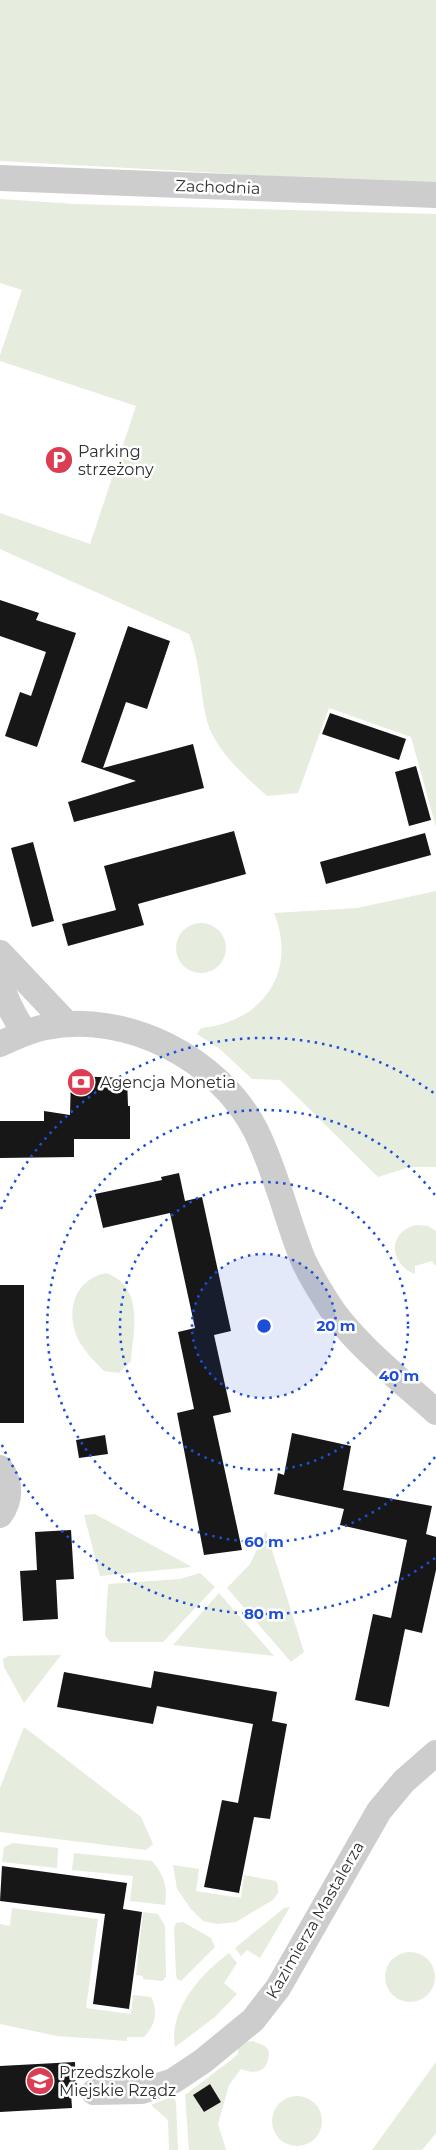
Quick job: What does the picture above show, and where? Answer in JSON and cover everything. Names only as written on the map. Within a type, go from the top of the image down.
[{"type":"street","name":"Zachodnia","points":[[0,178],[436,196]]},
{"type":"street","points":[[0,953],[67,1024]]},
{"type":"street","points":[[0,976],[1,986],[14,1016],[25,1033]]},
{"type":"street","points":[[25,1033],[35,991]]},
{"type":"street","points":[[0,1044],[25,1033],[46,1027],[67,1024],[93,1024],[146,1035],[190,1059],[213,1077],[235,1101],[255,1129],[279,1186],[300,1254],[328,1304],[368,1349],[436,1412]]},
{"type":"street","points":[[0,1468],[6,1477],[9,1491],[6,1506],[0,1515]]},
{"type":"street","name":"Kazimierza Mastalerza","points":[[94,2092],[142,2090],[173,2080],[203,2061],[253,2020],[278,1988],[379,1810],[404,1781],[436,1753]]},
{"type":"shaded area","points":[[0,0],[436,0],[436,185],[0,161]]},
{"type":"shaded area","points":[[0,199],[76,204],[436,214],[436,827],[411,737],[329,708],[298,793],[267,796],[230,761],[215,740],[206,717],[198,665],[189,634],[0,549],[0,513],[90,544],[136,406],[0,361],[0,355],[22,290],[0,283]]},
{"type":"shaded area","points":[[436,891],[436,1167],[410,1167],[378,1177],[280,1080],[252,1079],[221,1050],[197,1034],[201,1028],[223,1024],[242,1016],[257,1005],[269,991],[278,974],[281,955],[280,935],[274,913],[357,908]]},
{"type":"shaded area","points":[[201,923],[215,927],[222,934],[226,948],[222,962],[215,969],[201,973],[187,969],[180,962],[176,948],[180,934],[187,927]]},
{"type":"shaded area","points":[[416,1225],[428,1226],[436,1231],[436,1265],[432,1261],[415,1266],[415,1274],[400,1263],[396,1256],[395,1248],[400,1234]]},
{"type":"shaded area","points":[[106,1273],[118,1279],[126,1288],[134,1310],[134,1336],[131,1361],[119,1373],[104,1371],[90,1357],[79,1341],[73,1320],[75,1299],[79,1290],[95,1277]]},
{"type":"shaded area","points":[[95,1514],[192,1567],[100,1576],[84,1515]]},
{"type":"shaded area","points":[[266,1531],[304,1652],[291,1662],[227,1588],[250,1564]]},
{"type":"shaded area","points":[[200,1573],[215,1587],[163,1642],[110,1642],[105,1635],[108,1584],[180,1579]]},
{"type":"shaded area","points":[[219,1593],[274,1656],[173,1645]]},
{"type":"shaded area","points":[[61,1655],[24,1703],[4,1667],[3,1659],[8,1656]]},
{"type":"shaded area","points":[[24,1727],[141,1817],[153,1844],[146,1850],[0,1832],[0,1788]]},
{"type":"shaded area","points":[[13,1843],[58,1848],[57,1868],[2,1862],[4,1847]]},
{"type":"shaded area","points":[[74,1853],[152,1861],[160,1871],[164,1881],[166,1892],[165,1905],[130,1901],[133,1876],[72,1870]]},
{"type":"shaded area","points":[[173,1865],[199,1869],[196,1891],[241,1898],[244,1875],[276,1881],[278,1893],[273,1900],[236,1922],[217,1924],[203,1921],[191,1909],[177,1889]]},
{"type":"shaded area","points":[[290,1907],[260,1958],[247,1950],[241,1956],[235,1948],[284,1908]]},
{"type":"shaded area","points":[[12,1908],[98,1919],[86,2008],[131,2014],[133,1995],[151,1997],[155,2008],[155,2018],[151,2028],[144,2037],[127,2037],[127,2041],[57,2036],[0,2024],[0,1924],[10,1926]]},
{"type":"shaded area","points":[[143,1912],[158,1914],[165,1926],[166,1977],[162,1981],[143,1979],[143,1976],[136,1975]]},
{"type":"shaded area","points":[[183,1922],[211,1938],[215,1947],[181,1981],[177,1979],[176,1975],[174,1928],[176,1923]]},
{"type":"shaded area","points":[[415,1952],[428,1959],[434,1967],[434,1987],[428,1995],[420,2001],[405,2002],[392,1995],[386,1987],[385,1972],[392,1959],[400,1953]]},
{"type":"shaded area","points":[[229,1953],[237,1963],[224,1983],[237,1994],[215,2017],[175,2047],[174,2033],[182,2006],[198,1982]]},
{"type":"shaded area","points":[[253,2041],[265,2046],[269,2051],[268,2058],[265,2067],[261,2070],[253,2072],[241,2069],[229,2085],[218,2124],[226,2150],[189,2150],[185,2095],[238,2054],[238,2048],[246,2042]],"holes":[[[210,2084],[221,2102],[204,2112],[193,2095]]]},
{"type":"shaded area","points":[[436,2062],[436,2133],[422,2150],[372,2150]]},
{"type":"shaded area","points":[[297,2096],[315,2103],[322,2121],[315,2139],[297,2146],[279,2139],[272,2121],[279,2103]]},
{"type":"shaded area","points":[[168,2098],[174,2098],[176,2102],[178,2150],[169,2150],[168,2120],[151,2105]]},
{"type":"building","points":[[0,600],[39,613],[36,620],[76,633],[37,747],[5,736],[20,692],[31,696],[46,652],[0,636]]},
{"type":"building","points":[[128,626],[170,641],[147,709],[126,702],[103,768],[193,744],[204,788],[74,822],[68,802],[136,781],[81,762]]},
{"type":"building","points":[[330,713],[406,739],[399,760],[322,734]]},
{"type":"building","points":[[416,766],[431,820],[409,826],[395,772]]},
{"type":"building","points":[[234,831],[246,874],[138,904],[144,925],[68,946],[62,924],[116,910],[104,866]]},
{"type":"building","points":[[425,833],[431,855],[326,884],[320,862]]},
{"type":"building","points":[[33,842],[54,921],[32,927],[11,848]]},
{"type":"building","points":[[71,1076],[127,1078],[128,1106],[130,1106],[130,1139],[74,1139],[74,1157],[0,1158],[0,1121],[44,1121],[44,1111],[70,1115]]},
{"type":"building","points":[[179,1173],[185,1201],[202,1197],[231,1331],[214,1335],[231,1412],[213,1416],[242,1550],[204,1555],[177,1413],[194,1409],[178,1332],[195,1328],[170,1213],[103,1228],[95,1194],[162,1180],[161,1177]]},
{"type":"building","points":[[0,1285],[24,1285],[24,1423],[0,1423]]},
{"type":"building","points":[[292,1433],[351,1446],[343,1490],[432,1506],[426,1534],[436,1537],[436,1570],[422,1633],[405,1629],[389,1707],[355,1700],[373,1614],[391,1618],[407,1540],[340,1525],[344,1509],[274,1494],[278,1473],[284,1475]]},
{"type":"building","points":[[105,1435],[108,1454],[79,1458],[76,1440]]},
{"type":"building","points":[[71,1530],[74,1579],[56,1580],[58,1619],[23,1621],[20,1571],[37,1570],[35,1532]]},
{"type":"building","points":[[154,1671],[277,1692],[272,1721],[287,1724],[270,1819],[254,1817],[239,1893],[204,1887],[222,1800],[238,1803],[253,1724],[157,1706],[153,1724],[57,1707],[64,1672],[151,1688]]},
{"type":"building","points":[[2,1866],[127,1883],[123,1909],[142,1912],[129,2009],[93,2004],[105,1914],[0,1901]]},
{"type":"building","points":[[75,2062],[76,2093],[71,2093],[72,2108],[0,2112],[0,2066]]},
{"type":"building","points":[[210,2084],[221,2102],[204,2112],[193,2095]]},
{"type":"place","name":"Parking strzeżony","points":[[59,460]]},
{"type":"place","name":"Agencja Monetia","points":[[81,1082]]},
{"type":"place","name":"Przedszkole Miejskie Rządz","points":[[40,2081]]}]
